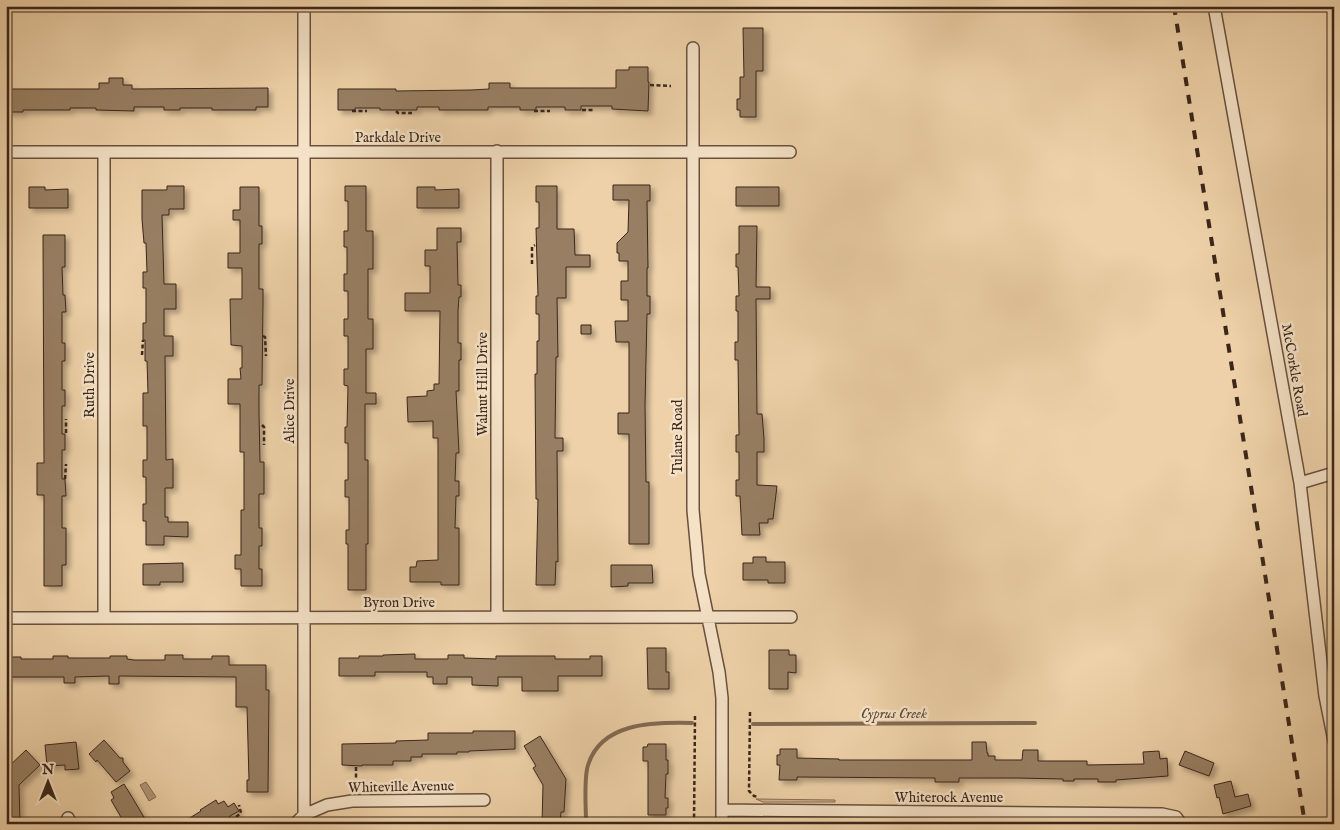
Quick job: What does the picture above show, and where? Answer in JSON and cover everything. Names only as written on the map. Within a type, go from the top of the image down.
[{"type":"street","name":"Alice Drive","points":[[304,6],[304,815]]},
{"type":"street","name":"McCorkle Road","points":[[1214,6],[1300,483],[1334,741]]},
{"type":"street","name":"Tulane Road","points":[[693,48],[693,510],[698,565],[719,672],[722,698],[722,824]]},
{"type":"street","name":"Walnut Hill Drive","points":[[497,617],[498,151]]},
{"type":"street","name":"Parkdale Drive","points":[[6,152],[790,152]]},
{"type":"street","name":"Ruth Drive","points":[[104,152],[104,618]]},
{"type":"street","points":[[1300,483],[1334,473]]},
{"type":"street","name":"Byron Drive","points":[[6,618],[791,617]]},
{"type":"street","name":"Whiteville Avenue","points":[[295,824],[304,815],[327,805],[352,801],[484,800]]},
{"type":"street","name":"Whiterock Avenue","points":[[722,810],[1162,814],[1179,820]]},
{"type":"path","points":[[650,85],[671,86]]},
{"type":"path","points":[[582,110],[595,110]]},
{"type":"path","points":[[352,111],[367,111]]},
{"type":"path","points":[[396,111],[398,113],[412,113]]},
{"type":"path","points":[[534,111],[550,111]]},
{"type":"path","points":[[532,264],[532,248],[535,245]]},
{"type":"path","points":[[263,336],[265,338],[266,356]]},
{"type":"path","points":[[142,355],[143,340]]},
{"type":"path","points":[[66,419],[66,433]]},
{"type":"path","points":[[262,425],[264,427],[264,445]]},
{"type":"path","points":[[65,479],[66,464]]},
{"type":"path","points":[[750,712],[749,791],[756,797],[766,798]]},
{"type":"path","points":[[694,824],[695,716]]},
{"type":"path","points":[[356,767],[356,790]]},
{"type":"path","points":[[231,821],[241,813],[238,805]]},
{"type":"shaded area","points":[[146,782],[156,797],[149,801],[140,785]]},
{"type":"shaded area","points":[[756,799],[835,800],[835,802],[763,802]]},
{"type":"building","points":[[743,28],[763,28],[763,71],[756,71],[756,117],[740,117],[740,110],[737,110],[737,99],[740,99],[740,77],[744,77]]},
{"type":"building","points":[[629,67],[648,67],[648,111],[612,109],[612,106],[581,106],[581,110],[565,110],[565,107],[536,107],[536,110],[520,110],[520,107],[488,107],[488,110],[439,110],[439,107],[417,107],[417,110],[355,108],[355,110],[338,110],[338,89],[396,89],[396,91],[471,90],[489,89],[489,83],[510,83],[510,88],[616,88],[616,70],[629,70]]},
{"type":"building","points":[[109,78],[123,78],[123,85],[132,85],[132,89],[268,88],[268,107],[256,107],[256,110],[180,108],[180,110],[164,110],[164,107],[134,107],[134,111],[70,108],[70,110],[6,112],[6,89],[99,89],[99,83],[109,83]]},
{"type":"building","points":[[613,185],[650,185],[650,201],[647,201],[647,296],[650,296],[650,314],[647,314],[645,405],[646,482],[649,482],[649,544],[629,544],[629,434],[618,434],[618,413],[629,413],[629,342],[616,342],[615,321],[628,321],[628,300],[621,300],[621,281],[628,281],[628,261],[619,261],[617,243],[628,232],[629,200],[613,200]]},
{"type":"building","points":[[167,186],[184,186],[184,209],[169,209],[169,215],[162,215],[164,284],[176,284],[176,309],[164,309],[164,336],[173,336],[173,356],[165,356],[166,460],[173,459],[173,488],[165,488],[165,517],[168,517],[168,522],[188,522],[188,537],[164,536],[164,545],[146,545],[146,521],[143,521],[143,504],[146,504],[146,477],[143,477],[143,460],[147,460],[147,426],[143,426],[143,393],[148,393],[147,361],[145,361],[145,340],[143,340],[143,323],[146,323],[146,288],[143,288],[143,272],[147,272],[146,243],[144,243],[142,219],[142,190],[167,190]]},
{"type":"building","points":[[345,186],[366,186],[366,231],[373,231],[373,269],[368,269],[368,319],[373,319],[373,349],[366,349],[366,393],[376,393],[376,404],[365,404],[365,460],[368,460],[366,590],[348,590],[348,544],[346,544],[346,530],[349,530],[349,497],[345,497],[345,480],[348,480],[348,443],[345,443],[345,427],[347,427],[348,386],[344,385],[344,369],[348,369],[348,336],[344,336],[344,319],[348,319],[348,291],[344,291],[344,274],[347,274],[347,247],[344,247],[344,231],[348,231],[348,201],[345,201]]},
{"type":"building","points":[[536,186],[557,186],[557,229],[574,229],[575,255],[590,255],[590,267],[566,267],[566,298],[557,298],[558,357],[556,357],[555,438],[563,438],[563,451],[557,451],[558,562],[556,561],[555,585],[536,585],[538,499],[536,499],[535,374],[537,374],[539,314],[536,314],[536,296],[538,296],[536,228],[539,228],[539,202],[536,202]]},
{"type":"building","points":[[29,187],[45,187],[45,190],[68,189],[68,208],[29,208]]},
{"type":"building","points":[[240,187],[259,187],[259,226],[262,226],[262,244],[259,244],[259,289],[263,289],[263,304],[262,385],[259,385],[259,413],[260,462],[264,462],[264,494],[259,494],[259,528],[262,528],[262,546],[259,546],[259,569],[262,569],[262,586],[241,586],[241,569],[235,569],[235,555],[241,555],[241,510],[244,510],[244,452],[240,452],[240,404],[228,404],[228,379],[241,379],[242,346],[231,345],[230,299],[242,299],[242,268],[228,268],[228,253],[240,253],[240,220],[233,220],[233,210],[240,210]]},
{"type":"building","points":[[417,187],[435,187],[435,190],[459,189],[459,208],[417,208]]},
{"type":"building","points":[[736,187],[779,187],[779,206],[736,206]]},
{"type":"building","points":[[739,226],[757,226],[756,287],[770,287],[770,299],[756,299],[757,414],[762,414],[764,439],[764,452],[757,452],[757,485],[777,486],[773,519],[768,519],[768,523],[759,523],[760,535],[742,535],[740,496],[736,496],[736,480],[739,480],[739,452],[736,452],[736,435],[739,435],[738,360],[735,360],[735,342],[738,342],[736,296],[739,296],[736,254],[739,254]]},
{"type":"building","points":[[437,228],[461,228],[461,242],[457,242],[458,285],[461,285],[458,311],[458,343],[461,343],[461,360],[459,360],[459,391],[456,391],[459,453],[456,453],[455,481],[459,481],[459,496],[456,496],[455,528],[459,528],[459,585],[441,585],[441,582],[410,582],[410,567],[416,567],[417,561],[438,560],[438,438],[433,438],[433,421],[408,422],[407,397],[427,396],[427,391],[434,390],[434,384],[439,384],[440,311],[405,311],[405,293],[430,293],[430,266],[425,266],[425,250],[437,250]]},
{"type":"building","points":[[43,235],[65,235],[65,267],[62,267],[66,312],[62,312],[62,343],[65,343],[65,361],[62,361],[62,390],[65,390],[65,406],[62,406],[62,434],[65,434],[65,450],[62,450],[62,479],[65,479],[66,496],[62,496],[62,528],[66,528],[66,565],[62,565],[62,586],[44,586],[44,495],[37,495],[37,463],[44,463]]},
{"type":"building","points":[[581,325],[591,325],[591,334],[581,334]]},
{"type":"building","points":[[753,557],[766,557],[766,562],[785,562],[785,583],[768,583],[768,580],[743,580],[743,563],[753,563]]},
{"type":"building","points":[[183,563],[183,582],[160,582],[160,585],[143,585],[143,564]]},
{"type":"building","points":[[611,565],[652,565],[653,583],[628,583],[628,586],[611,587]]},
{"type":"building","points":[[647,648],[666,648],[666,672],[669,672],[669,689],[648,689]]},
{"type":"building","points":[[769,650],[789,650],[789,655],[796,655],[796,673],[788,672],[788,689],[769,689]]},
{"type":"building","points":[[415,654],[415,659],[448,659],[448,655],[464,655],[464,658],[496,659],[496,656],[555,656],[555,659],[590,659],[590,656],[602,656],[602,676],[558,676],[558,691],[522,691],[522,677],[498,677],[498,686],[472,685],[472,677],[447,677],[447,684],[433,684],[433,677],[427,677],[427,672],[375,672],[375,676],[339,676],[339,658]]},
{"type":"building","points":[[165,655],[183,655],[183,659],[212,659],[212,656],[229,656],[229,665],[266,665],[266,690],[269,690],[268,792],[247,792],[247,780],[249,780],[247,707],[236,707],[236,677],[119,676],[119,684],[109,684],[109,676],[75,677],[75,683],[64,683],[64,677],[6,677],[6,657],[53,659],[53,656],[110,658],[110,656],[127,656],[127,659],[134,660],[165,660]]},
{"type":"building","points":[[473,731],[515,731],[515,749],[457,752],[457,754],[422,754],[422,757],[411,757],[411,761],[393,761],[393,765],[342,765],[342,744],[396,743],[396,741],[428,740],[428,733],[473,733]]},
{"type":"building","points":[[540,736],[566,779],[564,812],[561,812],[560,824],[542,824],[543,785],[533,768],[536,766],[524,746]]},
{"type":"building","points":[[104,740],[120,758],[123,758],[123,762],[130,771],[116,782],[97,760],[96,762],[89,754]]},
{"type":"building","points":[[76,742],[79,769],[65,770],[65,765],[47,766],[45,745]]},
{"type":"building","points":[[972,742],[986,742],[988,756],[995,756],[995,760],[1022,760],[1023,750],[1038,750],[1038,761],[1087,761],[1087,765],[1144,764],[1143,752],[1159,751],[1160,759],[1167,758],[1168,776],[1116,780],[1116,782],[1098,782],[1098,779],[1063,781],[1063,779],[1017,778],[959,778],[959,782],[935,782],[935,778],[797,777],[797,780],[779,780],[780,765],[777,765],[777,755],[780,755],[780,749],[797,749],[797,758],[839,760],[972,760]]},
{"type":"building","points":[[648,744],[666,744],[668,774],[666,774],[665,798],[668,798],[668,808],[666,808],[666,815],[648,815],[648,761],[643,761],[643,747],[647,747]]},
{"type":"building","points":[[26,750],[40,765],[19,785],[20,824],[6,824],[6,769]]},
{"type":"building","points":[[1185,751],[1214,763],[1209,776],[1179,765]]},
{"type":"building","points":[[1231,781],[1235,797],[1248,794],[1251,806],[1223,814],[1214,785]]},
{"type":"building","points":[[124,784],[148,824],[125,824],[111,800],[114,798],[111,792]]},
{"type":"building","points":[[216,800],[218,804],[224,801],[228,807],[234,803],[239,811],[230,816],[229,820],[223,824],[180,824],[201,811]]},
{"type":"waterway","name":"Cyprus Creek","points":[[586,824],[585,789],[587,769],[593,753],[603,742],[629,728],[661,723],[692,723]]},
{"type":"waterway","name":"Cyprus Creek","points":[[753,724],[1035,723]]},
{"type":"railway","points":[[1174,6],[1305,824]]}]
